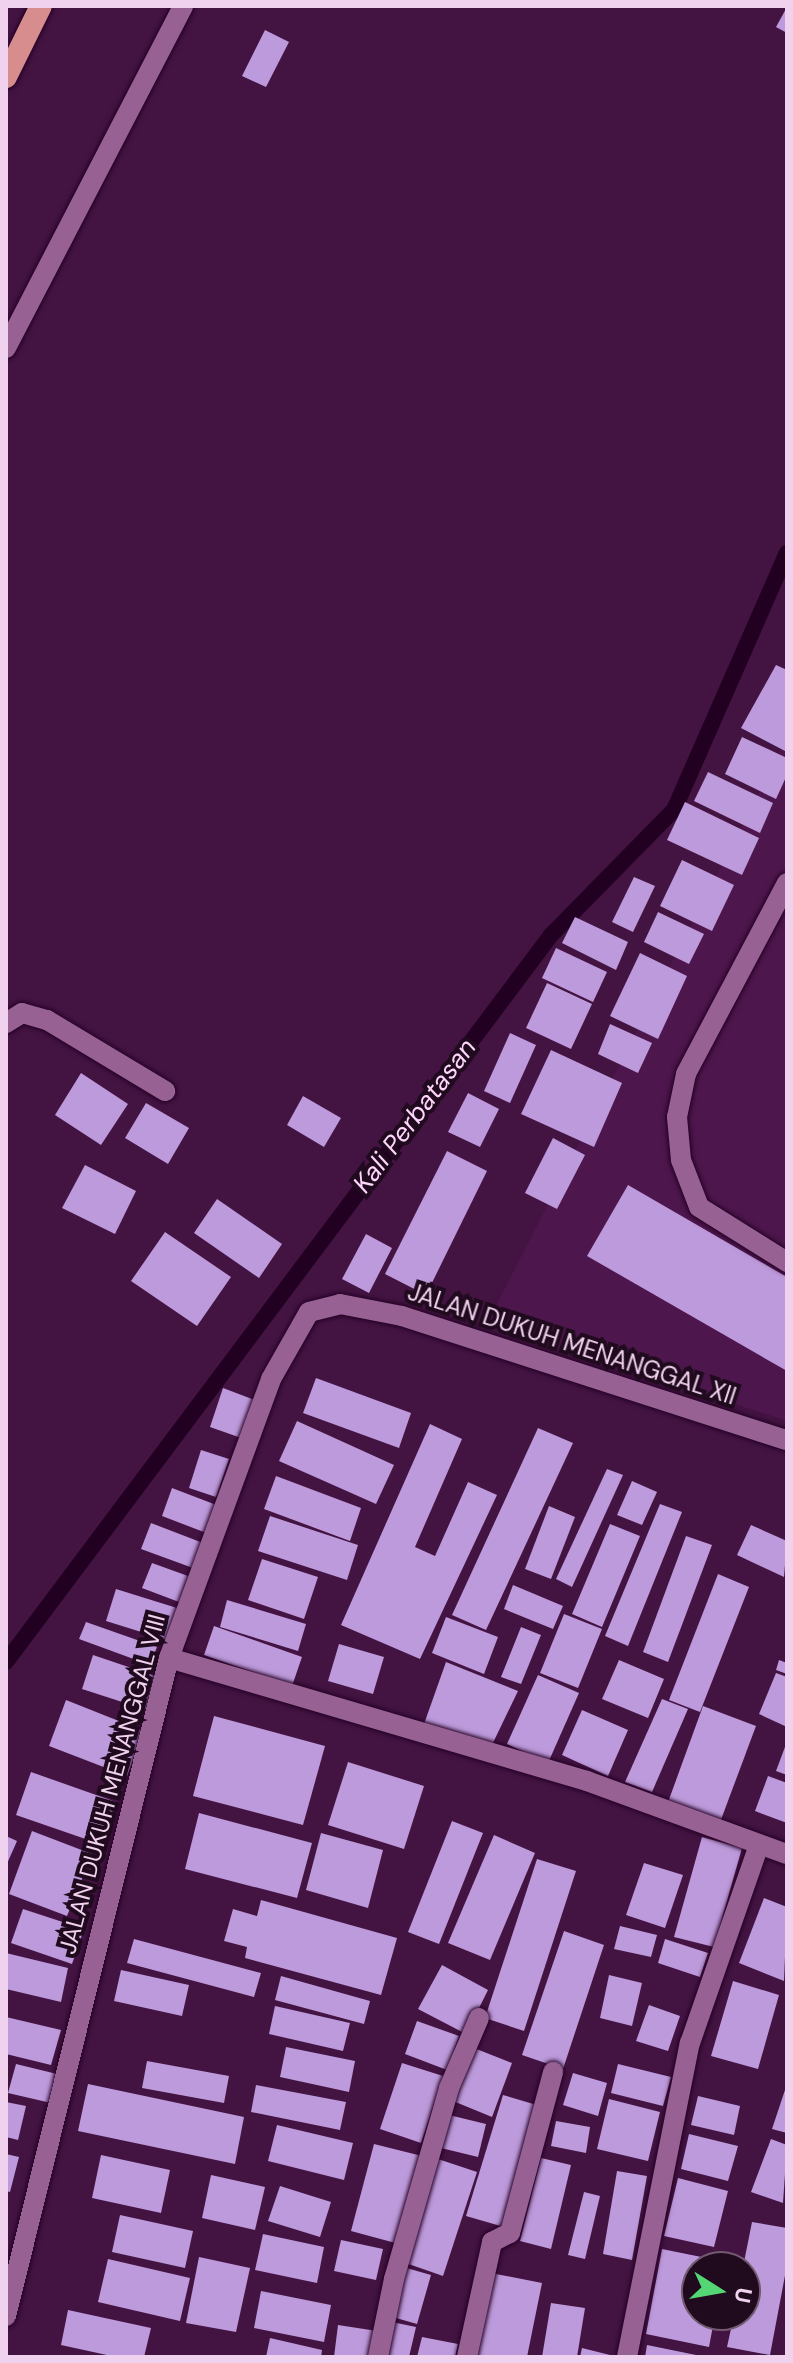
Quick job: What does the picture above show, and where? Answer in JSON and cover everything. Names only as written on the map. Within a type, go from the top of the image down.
[{"type":"highway","points":[[6,77],[41,6]]},
{"type":"street","points":[[6,348],[183,6]]},
{"type":"street","points":[[787,883],[686,1074],[677,1117],[681,1160],[699,1207],[787,1262]]},
{"type":"street","points":[[6,1023],[22,1013],[47,1020],[165,1091]]},
{"type":"street","name":"JALAN DUKUH MENANGGAL XII","points":[[340,1304],[402,1316],[787,1440]]},
{"type":"street","name":"JALAN DUKUH MENANGGAL VIII","points":[[6,2316],[169,1658],[271,1379],[309,1312],[340,1304]]},
{"type":"street","points":[[169,1658],[587,1781],[787,1854]]},
{"type":"street","points":[[627,2357],[690,2043],[759,1845]]},
{"type":"street","points":[[378,2357],[394,2279],[440,2119],[479,2018]]},
{"type":"street","points":[[467,2357],[492,2242],[510,2233],[553,2072]]},
{"type":"shaded area","points":[[787,738],[787,1421],[487,1323]]},
{"type":"building","points":[[787,7],[787,33],[776,27]]},
{"type":"building","points":[[265,30],[289,42],[266,87],[242,76]]},
{"type":"building","points":[[776,665],[787,670],[787,752],[741,728]]},
{"type":"building","points":[[742,737],[787,758],[787,775],[776,799],[725,774]]},
{"type":"building","points":[[708,772],[773,803],[760,833],[694,801]]},
{"type":"building","points":[[685,802],[759,838],[742,875],[667,840]]},
{"type":"building","points":[[682,860],[734,885],[712,931],[660,906]]},
{"type":"building","points":[[634,877],[655,886],[633,932],[612,922]]},
{"type":"building","points":[[658,912],[704,934],[689,964],[644,942]]},
{"type":"building","points":[[575,917],[628,942],[616,970],[562,943]]},
{"type":"building","points":[[556,948],[607,972],[593,1002],[542,978]]},
{"type":"building","points":[[640,953],[687,976],[658,1039],[610,1016]]},
{"type":"building","points":[[547,983],[592,1004],[571,1049],[526,1028]]},
{"type":"building","points":[[610,1024],[652,1043],[638,1073],[598,1054]]},
{"type":"building","points":[[510,1033],[536,1045],[510,1103],[484,1091]]},
{"type":"building","points":[[551,1050],[622,1083],[594,1147],[521,1114]]},
{"type":"building","points":[[81,1073],[128,1104],[101,1145],[55,1115]]},
{"type":"building","points":[[468,1093],[499,1109],[480,1147],[448,1132]]},
{"type":"building","points":[[303,1096],[341,1118],[324,1147],[287,1125]]},
{"type":"building","points":[[146,1103],[189,1128],[168,1164],[125,1138]]},
{"type":"building","points":[[553,1138],[585,1155],[557,1209],[525,1193]]},
{"type":"building","points":[[447,1151],[487,1171],[426,1295],[385,1274]]},
{"type":"building","points":[[85,1165],[136,1191],[115,1234],[62,1208]]},
{"type":"building","points":[[628,1185],[787,1277],[787,1371],[587,1256]]},
{"type":"building","points":[[217,1199],[282,1244],[259,1278],[194,1233]]},
{"type":"building","points":[[165,1232],[231,1277],[197,1326],[131,1281]]},
{"type":"building","points":[[366,1234],[392,1248],[369,1293],[342,1279]]},
{"type":"building","points":[[316,1378],[411,1413],[399,1448],[303,1413]]},
{"type":"building","points":[[223,1388],[257,1401],[244,1439],[210,1427]]},
{"type":"building","points":[[297,1421],[394,1465],[376,1504],[279,1461]]},
{"type":"building","points":[[430,1424],[462,1439],[415,1547],[435,1556],[468,1482],[497,1495],[420,1659],[341,1625]]},
{"type":"building","points":[[538,1428],[573,1443],[486,1630],[452,1615]]},
{"type":"building","points":[[201,1450],[229,1459],[216,1497],[189,1488]]},
{"type":"building","points":[[607,1469],[623,1475],[572,1587],[556,1579]]},
{"type":"building","points":[[276,1476],[361,1508],[350,1541],[264,1509]]},
{"type":"building","points":[[632,1481],[657,1492],[642,1525],[617,1515]]},
{"type":"building","points":[[172,1488],[219,1506],[209,1534],[162,1516]]},
{"type":"building","points":[[660,1504],[682,1512],[628,1646],[605,1636]]},
{"type":"building","points":[[549,1506],[575,1517],[551,1579],[525,1569]]},
{"type":"building","points":[[270,1516],[358,1545],[347,1580],[258,1551]]},
{"type":"building","points":[[151,1523],[203,1543],[193,1568],[141,1549]]},
{"type":"building","points":[[610,1524],[640,1536],[602,1627],[572,1614]]},
{"type":"building","points":[[751,1525],[787,1541],[784,1577],[737,1555]]},
{"type":"building","points":[[686,1536],[712,1545],[668,1662],[643,1652]]},
{"type":"building","points":[[262,1559],[318,1577],[304,1619],[248,1600]]},
{"type":"building","points":[[152,1563],[188,1576],[179,1602],[142,1588]]},
{"type":"building","points":[[718,1574],[749,1587],[700,1712],[669,1700]]},
{"type":"building","points":[[513,1585],[563,1606],[553,1629],[504,1609]]},
{"type":"building","points":[[116,1589],[177,1608],[167,1640],[106,1621]]},
{"type":"building","points":[[227,1600],[306,1624],[298,1651],[220,1627]]},
{"type":"building","points":[[564,1614],[602,1629],[578,1688],[540,1673]]},
{"type":"building","points":[[446,1617],[498,1637],[484,1674],[432,1653]]},
{"type":"building","points":[[86,1622],[157,1647],[150,1665],[79,1639]]},
{"type":"building","points":[[214,1626],[302,1657],[292,1686],[204,1655]]},
{"type":"building","points":[[521,1627],[541,1635],[521,1684],[501,1677]]},
{"type":"building","points":[[339,1644],[384,1657],[373,1694],[328,1681]]},
{"type":"building","points":[[93,1655],[158,1677],[147,1710],[82,1689]]},
{"type":"building","points":[[619,1660],[664,1679],[648,1718],[602,1699]]},
{"type":"building","points":[[779,1660],[787,1663],[787,1674],[776,1670]]},
{"type":"building","points":[[446,1662],[518,1691],[490,1749],[424,1724]]},
{"type":"building","points":[[776,1673],[787,1677],[787,1727],[759,1714]]},
{"type":"building","points":[[538,1675],[579,1693],[548,1763],[507,1744]]},
{"type":"building","points":[[662,1699],[688,1709],[652,1792],[625,1782]]},
{"type":"building","points":[[66,1700],[144,1731],[127,1776],[49,1746]]},
{"type":"building","points":[[703,1706],[756,1726],[719,1825],[667,1805]]},
{"type":"building","points":[[582,1710],[628,1730],[608,1776],[562,1755]]},
{"type":"building","points":[[214,1716],[325,1746],[303,1825],[193,1796]]},
{"type":"building","points":[[787,1748],[787,1775],[776,1771]]},
{"type":"building","points":[[348,1762],[424,1786],[404,1849],[328,1825]]},
{"type":"building","points":[[31,1772],[116,1802],[100,1844],[16,1815]]},
{"type":"building","points":[[768,1776],[787,1783],[787,1823],[755,1811]]},
{"type":"building","points":[[199,1813],[312,1843],[297,1898],[185,1869]]},
{"type":"building","points":[[452,1821],[483,1833],[439,1944],[408,1932]]},
{"type":"building","points":[[32,1831],[92,1854],[67,1916],[9,1894]]},
{"type":"building","points":[[321,1833],[383,1850],[368,1908],[306,1890]]},
{"type":"building","points":[[494,1835],[535,1853],[490,1960],[448,1943]]},
{"type":"building","points":[[6,1836],[17,1841],[6,1866]]},
{"type":"building","points":[[702,1837],[742,1848],[714,1947],[674,1937]]},
{"type":"building","points":[[537,1859],[576,1871],[524,2031],[485,2018]]},
{"type":"building","points":[[644,1863],[683,1875],[665,1928],[626,1915]]},
{"type":"building","points":[[764,1898],[787,1907],[784,1981],[739,1963]]},
{"type":"building","points":[[261,1900],[397,1938],[381,1995],[245,1958],[247,1947],[224,1941],[233,1909],[257,1916]]},
{"type":"building","points":[[23,1909],[84,1929],[72,1964],[11,1943]]},
{"type":"building","points":[[620,1926],[657,1935],[651,1957],[614,1949]]},
{"type":"building","points":[[564,1931],[604,1945],[563,2069],[522,2055]]},
{"type":"building","points":[[134,1939],[261,1973],[254,1997],[127,1963]]},
{"type":"building","points":[[665,1939],[708,1953],[700,1977],[658,1963]]},
{"type":"building","points":[[6,1953],[68,1968],[61,2002],[6,1989]]},
{"type":"building","points":[[442,1965],[488,1990],[466,2034],[418,2009]]},
{"type":"building","points":[[121,1970],[189,1985],[182,2016],[114,2001]]},
{"type":"building","points":[[609,1975],[642,1983],[632,2026],[600,2018]]},
{"type":"building","points":[[281,1976],[370,2001],[364,2024],[275,2000]]},
{"type":"building","points":[[733,1981],[779,1995],[758,2069],[711,2056]]},
{"type":"building","points":[[649,2005],[680,2016],[668,2051],[636,2041]]},
{"type":"building","points":[[275,2006],[350,2023],[343,2051],[269,2034]]},
{"type":"building","points":[[6,2017],[61,2030],[51,2065],[6,2054]]},
{"type":"building","points":[[417,2021],[459,2036],[447,2070],[405,2054]]},
{"type":"building","points":[[286,2047],[355,2061],[349,2092],[280,2077]]},
{"type":"building","points":[[474,2048],[512,2063],[492,2117],[453,2101]]},
{"type":"building","points":[[147,2061],[229,2076],[224,2103],[142,2088]]},
{"type":"building","points":[[402,2063],[443,2076],[421,2143],[380,2129]]},
{"type":"building","points":[[16,2064],[57,2074],[51,2103],[8,2093]]},
{"type":"building","points":[[618,2064],[671,2077],[663,2106],[611,2093]]},
{"type":"building","points":[[573,2073],[607,2083],[598,2116],[563,2105]]},
{"type":"building","points":[[88,2084],[244,2117],[235,2164],[78,2131]]},
{"type":"building","points":[[787,2084],[787,2133],[772,2129]]},
{"type":"building","points":[[256,2085],[346,2102],[340,2130],[251,2112]]},
{"type":"building","points":[[503,2095],[540,2106],[504,2227],[466,2216]]},
{"type":"building","points":[[698,2096],[740,2106],[734,2135],[691,2125]]},
{"type":"building","points":[[609,2099],[660,2112],[648,2161],[597,2149]]},
{"type":"building","points":[[6,2102],[26,2106],[18,2140],[6,2137]]},
{"type":"building","points":[[449,2115],[486,2124],[478,2157],[441,2148]]},
{"type":"building","points":[[556,2121],[590,2127],[586,2153],[551,2146]]},
{"type":"building","points":[[277,2125],[353,2143],[344,2180],[268,2161]]},
{"type":"building","points":[[689,2134],[738,2146],[728,2181],[681,2169]]},
{"type":"building","points":[[771,2139],[787,2145],[783,2203],[751,2192]]},
{"type":"building","points":[[374,2144],[422,2156],[399,2244],[351,2231]]},
{"type":"building","points":[[6,2154],[19,2157],[10,2192],[6,2191]]},
{"type":"building","points":[[101,2155],[170,2170],[161,2213],[92,2198]]},
{"type":"building","points":[[435,2158],[477,2172],[443,2276],[400,2261]]},
{"type":"building","points":[[541,2158],[571,2165],[551,2249],[520,2241]]},
{"type":"building","points":[[617,2171],[647,2176],[632,2260],[603,2254]]},
{"type":"building","points":[[211,2175],[265,2187],[255,2230],[202,2218]]},
{"type":"building","points":[[678,2178],[728,2191],[714,2247],[664,2236]]},
{"type":"building","points":[[280,2186],[331,2202],[320,2237],[268,2221]]},
{"type":"building","points":[[584,2192],[600,2196],[585,2259],[568,2255]]},
{"type":"building","points":[[120,2215],[193,2231],[185,2268],[112,2252]]},
{"type":"building","points":[[752,2222],[787,2228],[787,2265],[770,2355],[727,2347],[730,2331],[761,2331],[761,2251],[746,2251]]},
{"type":"building","points":[[263,2234],[324,2247],[317,2283],[255,2270]]},
{"type":"building","points":[[341,2240],[383,2249],[376,2280],[334,2271]]},
{"type":"building","points":[[662,2249],[681,2253],[681,2331],[712,2331],[709,2347],[646,2334]]},
{"type":"building","points":[[199,2257],[250,2268],[236,2332],[186,2323]]},
{"type":"building","points":[[108,2259],[190,2278],[180,2321],[98,2302]]},
{"type":"building","points":[[403,2267],[431,2275],[417,2324],[389,2316]]},
{"type":"building","points":[[491,2273],[542,2283],[527,2357],[474,2357]]},
{"type":"building","points":[[261,2291],[331,2305],[324,2342],[254,2328]]},
{"type":"building","points":[[551,2303],[585,2308],[577,2357],[542,2357]]},
{"type":"building","points":[[68,2310],[151,2328],[144,2357],[116,2357],[61,2345]]},
{"type":"building","points":[[392,2322],[416,2327],[409,2357],[384,2357]]},
{"type":"building","points":[[338,2325],[377,2331],[373,2357],[334,2357]]},
{"type":"building","points":[[422,2337],[458,2344],[455,2357],[417,2357]]},
{"type":"building","points":[[270,2338],[322,2350],[321,2357],[266,2357]]},
{"type":"building","points":[[647,2345],[701,2356],[701,2357],[645,2357]]},
{"type":"building","points":[[582,2348],[614,2356],[614,2357],[580,2357]]},
{"type":"waterway","name":"Kali Perbatasan","points":[[6,1662],[551,935],[674,810],[787,553]]}]
